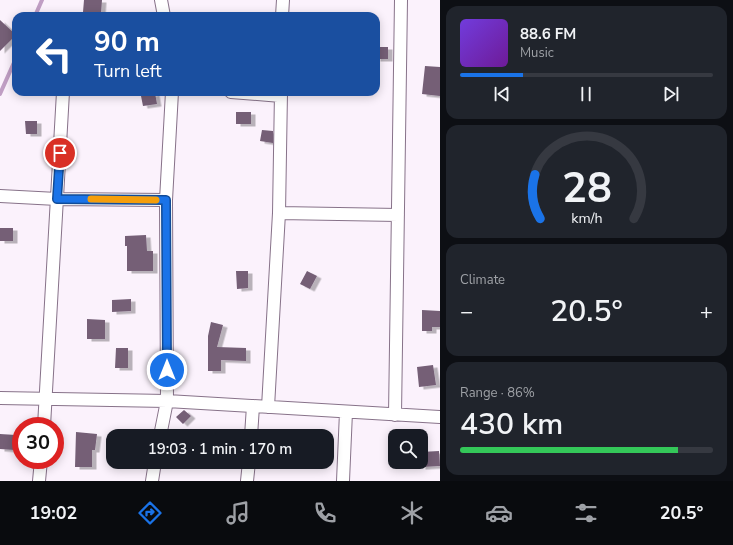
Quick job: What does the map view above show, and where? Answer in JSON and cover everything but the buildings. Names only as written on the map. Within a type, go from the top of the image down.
[{"type":"street","points":[[161,0],[163,12]]},
{"type":"street","points":[[282,12],[283,0]]},
{"type":"street","points":[[395,415],[400,0]]},
{"type":"street","points":[[45,417],[63,96]]},
{"type":"street","points":[[161,429],[167,401],[166,200],[172,96]]},
{"type":"street","points":[[268,407],[279,213],[281,96]]},
{"type":"street","points":[[0,196],[57,199],[166,200]]},
{"type":"street","points":[[279,213],[398,215]]},
{"type":"street","points":[[0,398],[167,401],[440,417]]},
{"type":"street","points":[[251,429],[253,406]]},
{"type":"street","points":[[343,481],[346,412]]},
{"type":"street","points":[[39,481],[40,469]]},
{"type":"street","points":[[152,481],[154,469]]},
{"type":"street","points":[[247,481],[248,469]]},
{"type":"waterway","points":[[37,12],[42,0]]},
{"type":"waterway","points":[[0,94],[12,67]]},
{"type":"slow traffic","points":[[91,199],[156,200]]},
{"type":"route","points":[[60,153],[57,199],[166,200],[167,370]]}]
